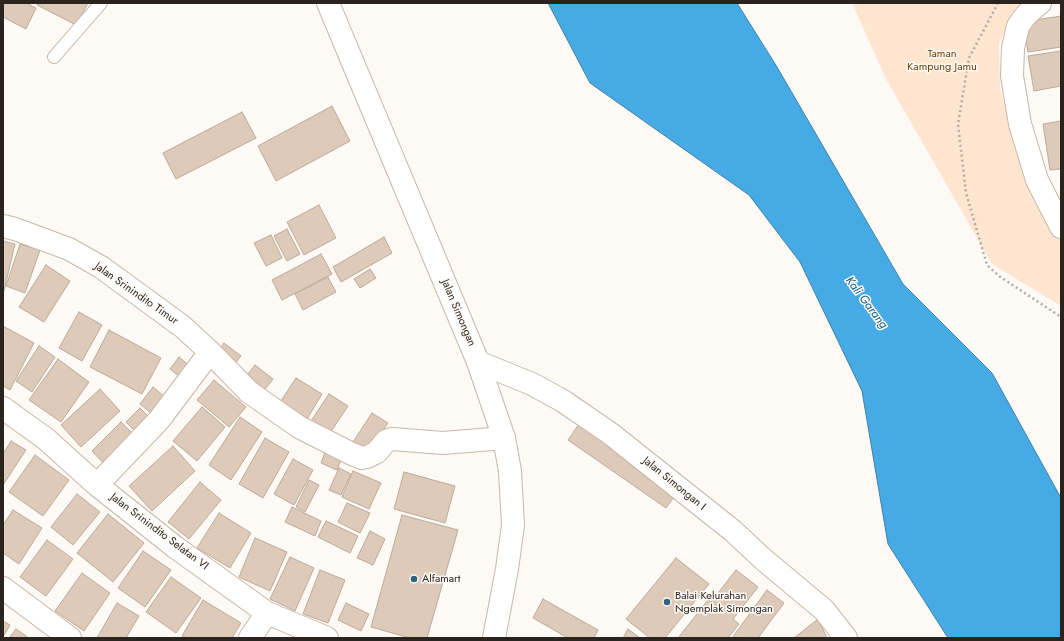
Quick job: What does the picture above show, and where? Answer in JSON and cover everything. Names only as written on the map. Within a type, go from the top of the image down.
[{"type":"street","name":"Jalan Simongan","points":[[328,3],[478,362],[504,438],[510,471],[513,525],[507,569],[494,638]]},
{"type":"street","points":[[1040,3],[1026,15],[1018,26],[1013,48],[1012,76],[1020,124],[1037,180],[1061,227]]},
{"type":"street","name":"Jalan Srinindito Timur","points":[[3,226],[15,229],[69,250],[101,267],[183,327],[249,392],[299,427],[352,454],[362,458],[372,455],[386,441],[392,439],[443,443],[504,438]]},
{"type":"street","points":[[97,485],[159,420],[210,352]]},
{"type":"street","name":"Jalan Simongan I","points":[[478,362],[532,384],[563,401],[611,434],[728,527],[763,559],[824,610],[846,638]]},
{"type":"street","name":"Jalan Srinindito Selatan VI","points":[[3,408],[46,439],[97,485],[175,546],[267,613],[327,638]]},
{"type":"street","points":[[3,588],[70,638]]},
{"type":"street","points":[[250,638],[267,613]]},
{"type":"lane","points":[[54,57],[101,3]]},
{"type":"path","points":[[998,3],[969,58],[966,73],[958,124],[966,193],[987,265],[999,276],[1061,318]]},
{"type":"green space","name":"Taman Kampung Jamu","points":[[852,3],[1021,3],[1005,30],[999,44],[1000,89],[1030,183],[1055,191],[1053,224],[1061,236],[1061,306],[992,264],[886,79]]},
{"type":"water","name":"Kali Garang","points":[[548,3],[737,3],[777,67],[903,284],[992,373],[1061,498],[1061,638],[948,638],[888,544],[862,391],[800,262],[749,195],[590,83]]},
{"type":"building","points":[[3,3],[26,3],[36,8],[26,29],[3,17]]},
{"type":"building","points":[[38,3],[88,3],[76,25],[37,5]]},
{"type":"building","points":[[1061,16],[1061,47],[1028,52],[1023,22]]},
{"type":"building","points":[[1061,51],[1061,86],[1034,91],[1028,56]]},
{"type":"building","points":[[332,106],[350,141],[276,181],[258,146]]},
{"type":"building","points":[[242,112],[256,138],[176,179],[163,153]]},
{"type":"building","points":[[1061,121],[1061,169],[1050,170],[1043,124]]},
{"type":"building","points":[[319,205],[336,238],[304,255],[287,222]]},
{"type":"building","points":[[287,229],[300,254],[287,261],[274,236]]},
{"type":"building","points":[[271,235],[282,258],[266,266],[254,243]]},
{"type":"building","points":[[384,237],[392,253],[341,282],[333,267]]},
{"type":"building","points":[[3,241],[15,244],[3,295]]},
{"type":"building","points":[[20,244],[40,250],[25,293],[6,286]]},
{"type":"building","points":[[321,254],[332,274],[282,300],[272,280]]},
{"type":"building","points":[[46,265],[70,281],[44,322],[19,307]]},
{"type":"building","points":[[370,269],[376,278],[360,288],[354,279]]},
{"type":"building","points":[[328,277],[336,292],[303,310],[295,294]]},
{"type":"building","points":[[79,312],[102,325],[82,361],[59,348]]},
{"type":"building","points":[[3,326],[34,343],[10,390],[3,386]]},
{"type":"building","points":[[109,330],[161,358],[142,394],[90,367]]},
{"type":"building","points":[[224,343],[241,356],[232,367],[216,354]]},
{"type":"building","points":[[39,346],[55,357],[32,392],[16,381]]},
{"type":"building","points":[[179,357],[194,370],[185,381],[170,369]]},
{"type":"building","points":[[58,359],[89,382],[61,422],[29,400]]},
{"type":"building","points":[[255,365],[273,379],[262,393],[244,379]]},
{"type":"building","points":[[296,378],[322,394],[304,424],[277,407]]},
{"type":"building","points":[[214,380],[246,407],[229,427],[197,400]]},
{"type":"building","points":[[153,387],[171,402],[158,419],[140,404]]},
{"type":"building","points":[[100,389],[120,411],[81,447],[61,425]]},
{"type":"building","points":[[329,394],[348,406],[328,436],[309,424]]},
{"type":"building","points":[[202,407],[225,427],[197,461],[173,441]]},
{"type":"building","points":[[140,408],[153,421],[139,435],[126,422]]},
{"type":"building","points":[[372,413],[388,423],[366,455],[351,445]]},
{"type":"building","points":[[240,417],[262,432],[231,480],[209,465]]},
{"type":"building","points":[[581,421],[679,490],[666,508],[568,440]]},
{"type":"building","points":[[121,422],[138,439],[108,468],[92,451]]},
{"type":"building","points":[[265,438],[289,452],[263,498],[239,484]]},
{"type":"building","points":[[11,441],[26,450],[3,485],[3,454]]},
{"type":"building","points":[[173,446],[195,471],[152,511],[129,486]]},
{"type":"building","points":[[327,447],[343,454],[337,470],[321,463]]},
{"type":"building","points":[[35,455],[69,480],[43,516],[9,492]]},
{"type":"building","points":[[293,459],[313,470],[294,505],[274,494]]},
{"type":"building","points":[[339,468],[351,474],[341,495],[329,490]]},
{"type":"building","points":[[353,471],[381,483],[369,509],[342,497]]},
{"type":"building","points":[[404,472],[455,486],[445,523],[394,509]]},
{"type":"building","points":[[309,480],[319,485],[305,512],[296,507]]},
{"type":"building","points":[[200,482],[221,500],[189,539],[168,522]]},
{"type":"building","points":[[77,494],[100,512],[73,545],[51,527]]},
{"type":"building","points":[[347,503],[370,513],[360,533],[338,522]]},
{"type":"building","points":[[292,507],[321,521],[315,536],[285,522]]},
{"type":"building","points":[[13,510],[42,528],[19,564],[3,553],[3,525]]},
{"type":"building","points":[[219,513],[251,533],[230,568],[197,548]]},
{"type":"building","points":[[108,514],[144,543],[113,582],[77,553]]},
{"type":"building","name":"Alfamart","points":[[402,515],[458,530],[427,638],[410,638],[371,627]]},
{"type":"building","points":[[326,521],[358,536],[350,553],[318,537]]},
{"type":"building","points":[[370,531],[385,539],[373,565],[357,558]]},
{"type":"building","points":[[255,538],[287,552],[270,591],[239,577]]},
{"type":"building","points":[[47,540],[73,559],[46,596],[20,577]]},
{"type":"building","points":[[143,551],[171,570],[145,607],[118,588]]},
{"type":"building","points":[[290,557],[314,568],[295,611],[270,599]]},
{"type":"building","name":"Balai Kelurahan Ngemplak Simongan","points":[[676,558],[709,584],[665,638],[650,638],[626,619]]},
{"type":"building","points":[[320,570],[345,580],[328,623],[303,614]]},
{"type":"building","points":[[736,570],[758,587],[733,619],[739,624],[728,638],[678,638],[708,600],[711,602]]},
{"type":"building","points":[[82,573],[110,593],[84,631],[55,611]]},
{"type":"building","points":[[171,577],[201,598],[176,633],[146,612]]},
{"type":"building","points":[[767,590],[784,603],[758,638],[732,638]]},
{"type":"building","points":[[543,599],[598,630],[594,638],[568,638],[533,618]]},
{"type":"building","points":[[203,600],[241,623],[232,638],[186,638],[182,636]]},
{"type":"building","points":[[117,603],[139,616],[126,638],[97,638]]},
{"type":"building","points":[[346,603],[369,614],[361,631],[338,620]]},
{"type":"building","points":[[818,619],[827,638],[794,638]]},
{"type":"building","points":[[3,621],[10,625],[3,637]]},
{"type":"building","points":[[16,629],[29,638],[9,638]]},
{"type":"building","points":[[628,629],[640,638],[623,638]]},
{"type":"place","name":"Alfamart","points":[[414,579]]},
{"type":"place","name":"Balai Kelurahan Ngemplak Simongan","points":[[667,602]]}]
